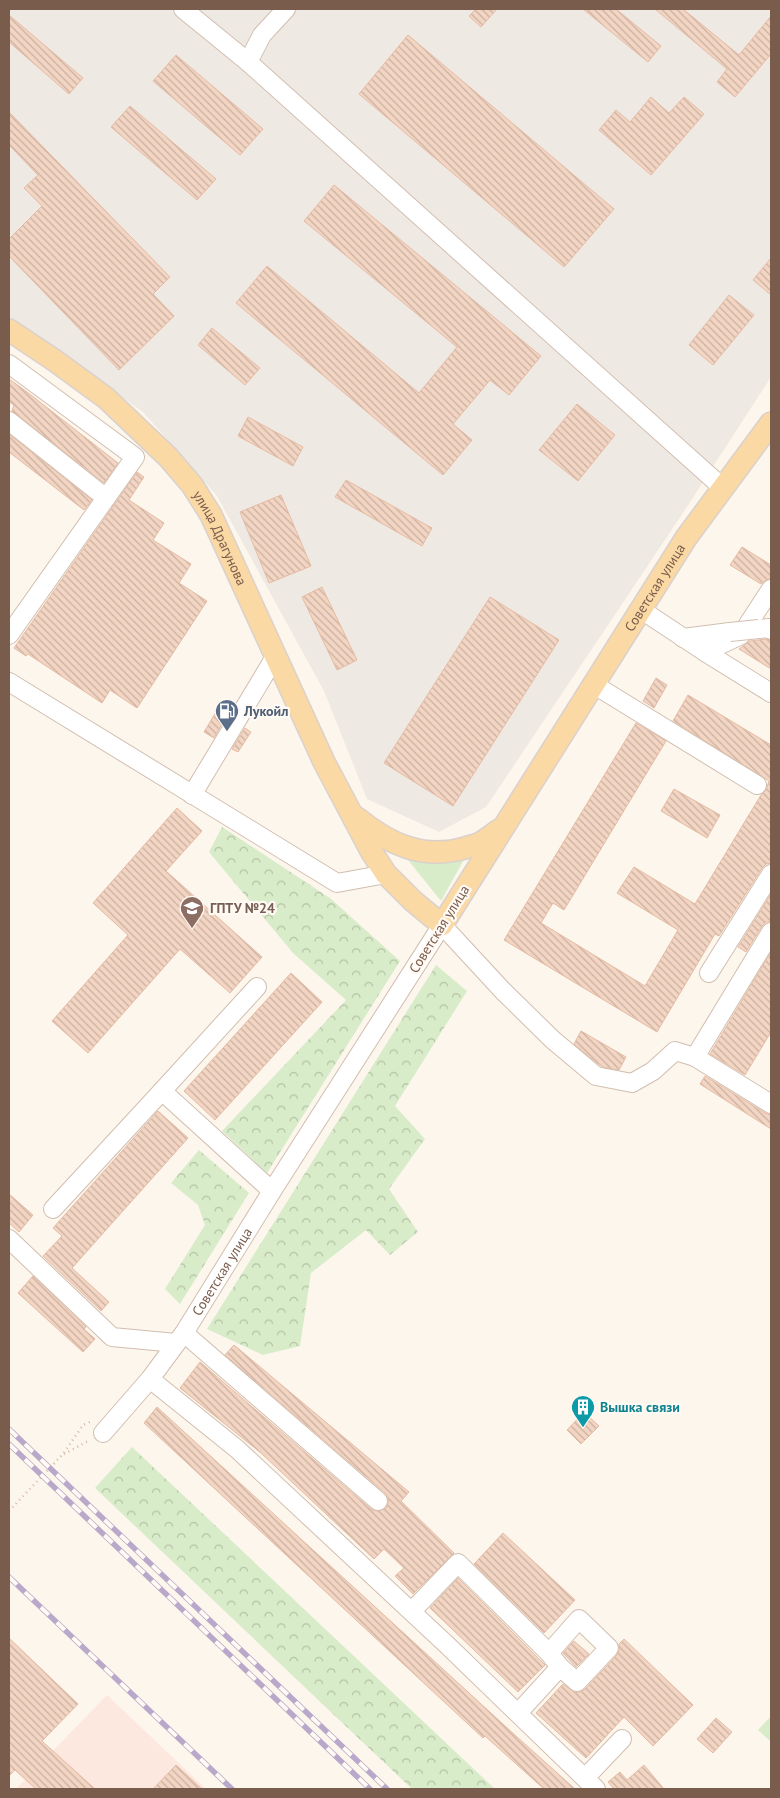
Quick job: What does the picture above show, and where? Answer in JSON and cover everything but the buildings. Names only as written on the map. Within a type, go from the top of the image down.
[{"type":"main road","name":"улица Драгунова","points":[[10,334],[54,360],[106,398],[168,457],[192,485],[210,515],[274,657],[349,812],[371,851],[386,874],[413,901],[442,925]]},
{"type":"main road","name":"Советская улица","points":[[442,925],[686,538],[771,423]]},
{"type":"main road","points":[[349,812],[374,832],[398,845],[428,853],[454,851],[479,844],[504,826]]},
{"type":"street","points":[[183,9],[248,62],[723,488]]},
{"type":"street","points":[[248,62],[262,35],[286,9]]},
{"type":"street","points":[[9,364],[135,457],[9,636]]},
{"type":"street","points":[[9,421],[106,498]]},
{"type":"street","points":[[705,652],[742,635],[771,590]]},
{"type":"street","points":[[640,609],[705,652],[771,692]]},
{"type":"street","points":[[683,638],[768,628]]},
{"type":"street","points":[[192,795],[274,657]]},
{"type":"street","points":[[9,682],[337,883],[386,874]]},
{"type":"street","points":[[593,684],[757,785]]},
{"type":"street","points":[[709,973],[771,874]]},
{"type":"street","points":[[442,925],[503,991],[553,1040],[596,1076],[632,1084],[653,1071],[675,1051],[695,1057],[771,1104]]},
{"type":"street","name":"Советская улица","points":[[98,1427],[150,1379],[180,1338],[442,925]]},
{"type":"street","points":[[695,1057],[771,932]]},
{"type":"street","points":[[53,1209],[257,987]]},
{"type":"street","points":[[162,1091],[272,1191]]},
{"type":"street","points":[[9,1239],[112,1336],[180,1338],[378,1501]]},
{"type":"street","points":[[150,1379],[237,1449],[412,1611],[591,1784],[622,1739]]},
{"type":"street","points":[[412,1611],[458,1563],[577,1682],[609,1648],[579,1619],[549,1653]]},
{"type":"street","points":[[518,1713],[560,1667]]},
{"type":"path","points":[[9,1511],[62,1454],[83,1425],[98,1427]]},
{"type":"path","points":[[62,1454],[98,1427]]},
{"type":"shaded area","points":[[9,9],[771,9],[771,377],[683,513],[486,807],[439,832],[367,799],[324,691],[217,496],[143,412],[9,317]]},
{"type":"shaded area","points":[[107,1695],[206,1789],[16,1789]]},
{"type":"green space","points":[[222,827],[330,898],[400,961],[267,1173],[222,1131],[346,1000],[293,953],[209,852]]},
{"type":"green space","points":[[400,850],[467,854],[441,901]]},
{"type":"green space","points":[[436,965],[467,991],[395,1106],[425,1139],[389,1189],[418,1232],[390,1255],[366,1230],[311,1273],[300,1346],[263,1355],[207,1329]]},
{"type":"green space","points":[[199,1150],[249,1193],[180,1304],[165,1289],[205,1225],[198,1205],[171,1183]]},
{"type":"green space","points":[[132,1447],[495,1789],[412,1789],[95,1488]]},
{"type":"green space","points":[[771,1716],[771,1742],[758,1730]]},
{"type":"railway","points":[[9,1429],[387,1789]]},
{"type":"railway","points":[[9,1444],[370,1789]]},
{"type":"railway","points":[[9,1577],[232,1789]]},
{"type":"place","name":"Лукойл","points":[[227,732]]},
{"type":"place","name":"ГПТУ №24","points":[[192,929]]},
{"type":"place","name":"Вышка связи","points":[[583,1428]]}]
